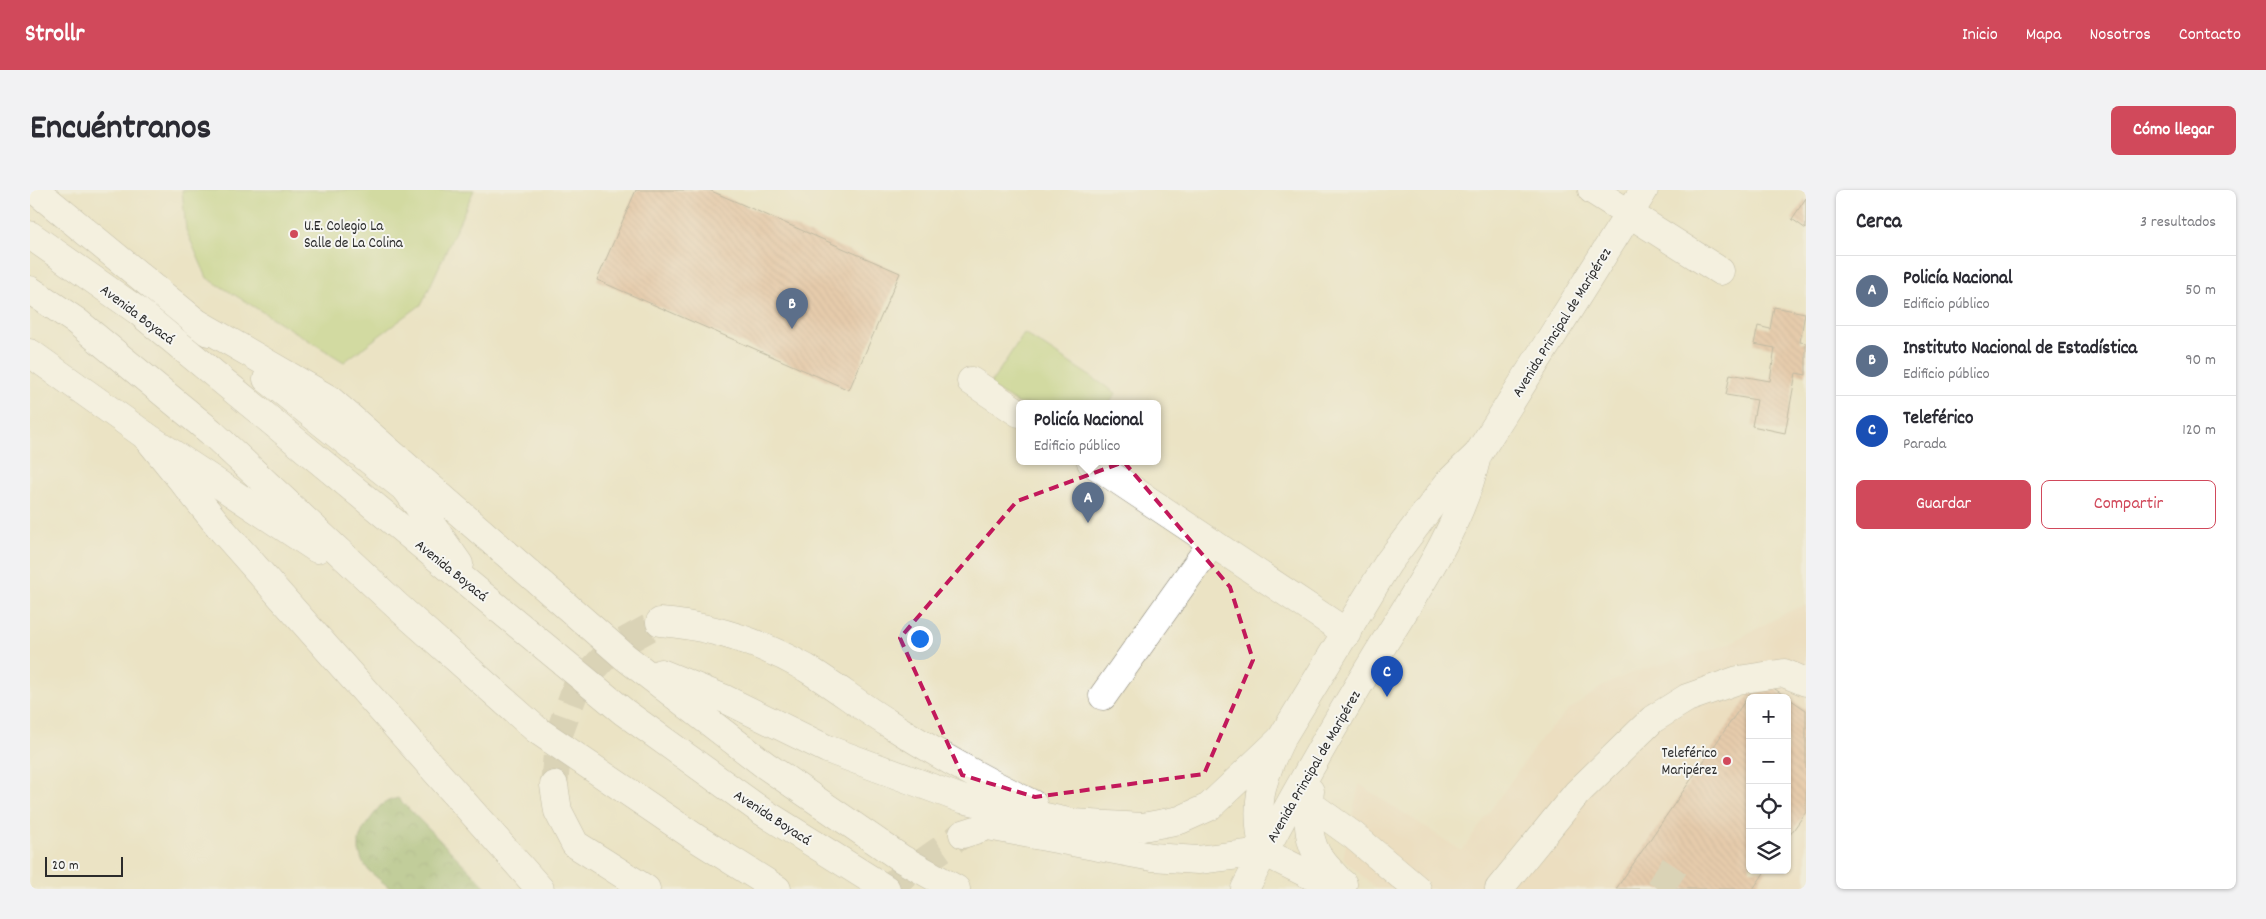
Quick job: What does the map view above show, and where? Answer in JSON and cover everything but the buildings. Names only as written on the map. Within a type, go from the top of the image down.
[{"type":"main road","points":[[35,190],[194,321],[407,490],[479,592]]},
{"type":"main road","points":[[1592,190],[1720,271]]},
{"type":"main road","name":"Avenida Principal de Maripérez","points":[[1264,852],[1258,823],[1259,800],[1267,768],[1281,739],[1388,563],[1449,482],[1478,454],[1644,190]]},
{"type":"main road","name":"Avenida Boyacá","points":[[30,235],[138,311],[624,712],[760,810],[886,889]]},
{"type":"main road","points":[[30,290],[76,321],[211,432],[396,605],[537,730],[696,838],[777,889]]},
{"type":"main road","points":[[194,321],[328,399],[625,657],[765,764],[902,859],[956,889]]},
{"type":"main road","points":[[30,353],[146,436],[296,535],[396,605]]},
{"type":"main road","points":[[971,381],[1016,411]]},
{"type":"main road","points":[[146,436],[242,553],[540,889]]},
{"type":"main road","name":"Avenida Principal de Maripérez","points":[[1264,852],[1315,756],[1445,540],[1472,480],[1478,454]]},
{"type":"main road","points":[[1096,465],[1347,633]]},
{"type":"main road","points":[[1102,696],[1212,543]]},
{"type":"main road","points":[[1388,563],[1404,557],[1417,561],[1421,570],[1420,584]]},
{"type":"main road","points":[[660,622],[714,630],[769,649],[807,669],[887,723],[972,774],[1073,823]]},
{"type":"main road","points":[[625,657],[724,699],[827,749],[962,800],[1073,823],[1143,827],[1180,820],[1208,807],[1281,739]]},
{"type":"main road","points":[[1499,889],[1577,793],[1653,719],[1687,698],[1738,680],[1784,674],[1806,682]]},
{"type":"main road","points":[[1315,756],[1308,803],[1310,832],[1317,854],[1346,886]]},
{"type":"main road","points":[[554,785],[558,811],[575,844],[597,860],[646,889]]},
{"type":"main road","points":[[1308,803],[1354,836],[1417,889]]},
{"type":"main road","points":[[963,834],[988,826],[1152,857],[1198,860],[1264,852],[1318,878],[1346,886]]},
{"type":"main road","points":[[1245,889],[1264,852]]},
{"type":"highlighted area","points":[[1124,462],[1230,587],[1253,660],[1204,774],[1035,797],[962,775],[900,638],[1017,501]]},
{"type":"shaded area","points":[[1806,605],[1806,889],[1376,889],[1343,858],[1359,784],[1462,851],[1542,737],[1569,710],[1601,687],[1628,674],[1729,644],[1788,612]]},
{"type":"green space","name":"U.E. Colegio La Salle de La Colina","points":[[182,190],[474,190],[422,304],[344,362],[207,278],[186,230]]},
{"type":"green space","points":[[1024,333],[1116,393],[1112,400],[1016,400],[1016,402],[989,386]]},
{"type":"green space","points":[[398,798],[488,889],[391,889],[369,871],[362,861],[359,851],[359,840],[363,829],[380,806]]},
{"type":"tunnel","points":[[554,785],[559,734],[576,688],[613,648],[660,622]]},
{"type":"tunnel","points":[[885,889],[963,834]]},
{"type":"tunnel","points":[[1659,889],[1679,859]]},
{"type":"place","name":"U.E. Colegio La Salle de La Colina","points":[[294,234]]},
{"type":"place","name":"Instituto Nacional de Estadística","points":[[792,329]]},
{"type":"place","name":"Policía Nacional","points":[[1088,523]]},
{"type":"place","name":"Teleférico","points":[[1387,697]]},
{"type":"place","name":"Teleférico Maripérez","points":[[1727,761]]}]
